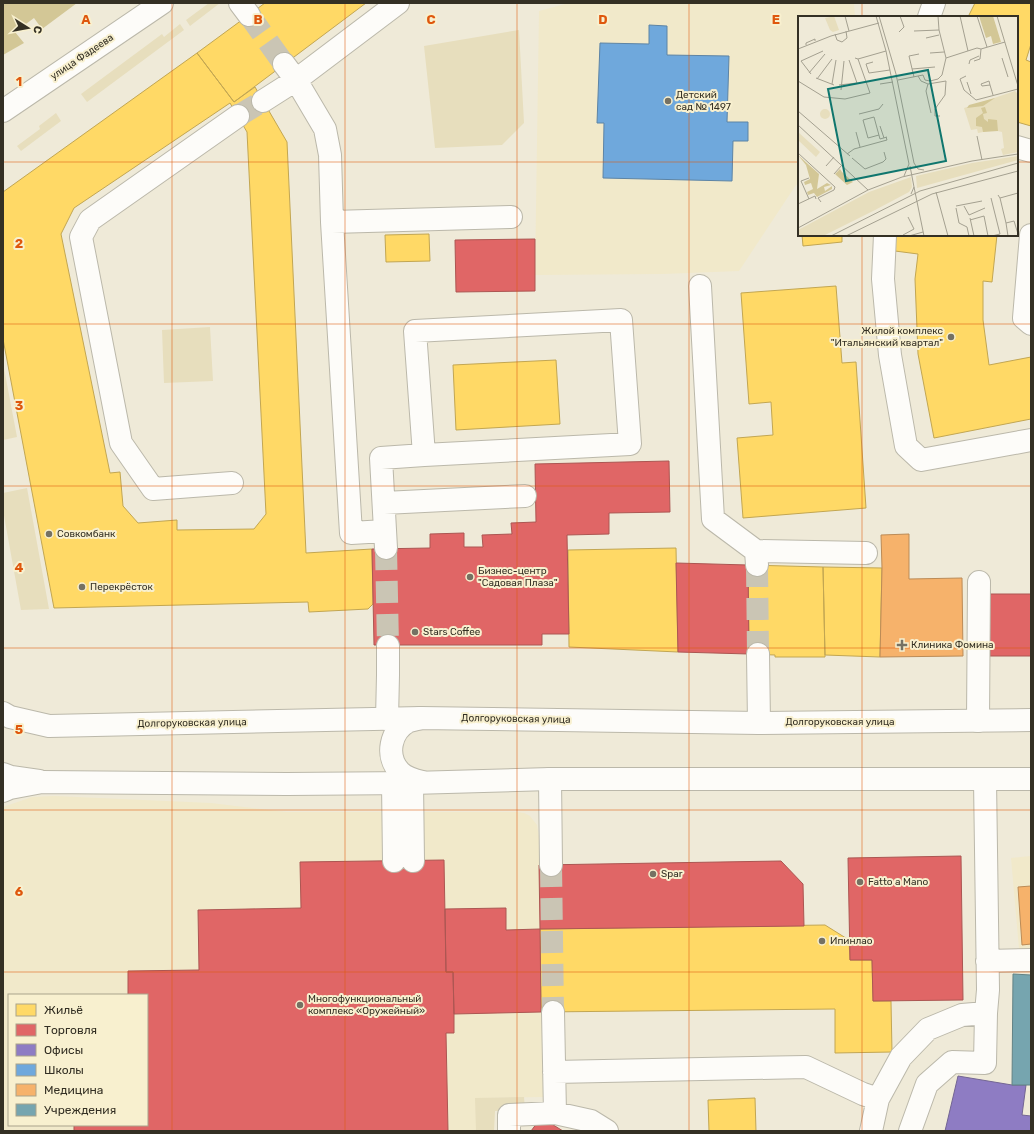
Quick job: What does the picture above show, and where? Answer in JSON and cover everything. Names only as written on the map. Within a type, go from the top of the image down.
[{"type":"main road","name":"улица Фадеева","points":[[3,111],[162,3]]},
{"type":"main road","points":[[263,101],[290,72],[398,3]]},
{"type":"main road","points":[[929,16],[934,3]]},
{"type":"main road","points":[[290,72],[325,129],[330,155],[332,222],[351,533],[385,540],[381,458],[630,444],[621,320],[415,331],[424,455]]},
{"type":"main road","points":[[232,483],[153,489],[121,443],[82,237],[90,220],[238,116]]},
{"type":"main road","points":[[1018,147],[1031,151]]},
{"type":"main road","points":[[332,222],[511,217]]},
{"type":"main road","points":[[1031,235],[1024,318],[1031,324]]},
{"type":"main road","points":[[886,236],[883,279],[890,355],[906,446],[921,460],[1031,440]]},
{"type":"main road","points":[[700,286],[713,519],[756,558],[866,553]]},
{"type":"main road","points":[[384,503],[525,496]]},
{"type":"main road","points":[[978,582],[978,721]]},
{"type":"main road","points":[[387,719],[388,646]]},
{"type":"main road","points":[[758,654],[759,723]]},
{"type":"main road","name":"Долгоруковская улица","points":[[3,713],[10,717],[49,726],[421,718],[759,723],[1031,720]]},
{"type":"main road","points":[[404,861],[410,779],[400,772],[393,762],[390,750],[393,738],[400,728],[410,721],[421,718]]},
{"type":"main road","points":[[3,730],[49,726]]},
{"type":"main road","points":[[3,774],[11,777],[42,782],[279,784],[409,783],[550,779],[1031,779]]},
{"type":"main road","points":[[550,779],[551,865]]},
{"type":"main road","points":[[910,1131],[927,1084],[952,1062],[985,1063],[987,961],[985,780]]},
{"type":"main road","points":[[3,791],[10,788],[42,782]]},
{"type":"main road","points":[[987,961],[1031,960]]},
{"type":"main road","points":[[553,1012],[555,1113]]},
{"type":"main road","points":[[871,1131],[878,1099],[901,1057],[928,1029],[962,1015],[986,1013]]},
{"type":"main road","points":[[554,1072],[806,1067],[863,1094],[878,1099]]},
{"type":"main road","points":[[509,1131],[509,1115],[555,1113],[591,1121],[607,1131]]},
{"type":"shaded area","points":[[3,3],[77,3],[42,29],[34,18],[15,32],[24,43],[3,55]]},
{"type":"shaded area","points":[[209,3],[220,3],[190,26],[186,20]]},
{"type":"shaded area","name":"Детский сад № 1497","points":[[569,3],[854,3],[855,16],[798,16],[798,184],[796,185],[739,271],[663,274],[535,275],[539,11]]},
{"type":"shaded area","points":[[180,24],[184,30],[87,102],[81,94],[162,34],[164,37]]},
{"type":"shaded area","points":[[519,30],[524,123],[502,145],[435,148],[424,46]]},
{"type":"shaded area","points":[[56,113],[61,121],[21,151],[17,146],[40,129],[39,126]]},
{"type":"shaded area","points":[[210,327],[213,381],[164,383],[162,330]]},
{"type":"shaded area","points":[[3,363],[17,437],[3,440]]},
{"type":"shaded area","points":[[27,488],[49,609],[21,610],[3,510],[3,493]]},
{"type":"shaded area","points":[[54,796],[211,803],[286,812],[518,812],[530,816],[537,825],[539,837],[543,1097],[482,1098],[482,1131],[3,1131],[3,807],[32,797]]},
{"type":"shaded area","points":[[1031,856],[1031,960],[1020,960],[1011,858]]},
{"type":"shaded area","points":[[524,1097],[525,1110],[495,1111],[494,1131],[476,1131],[475,1098]]},
{"type":"building: Жильё","points":[[265,3],[366,3],[234,102],[197,53]]},
{"type":"building: Жильё","points":[[975,3],[1031,3],[1031,44],[1026,60],[1031,62],[1031,126],[1018,122],[1018,16],[968,16]]},
{"type":"building: Жильё","points":[[197,53],[234,102],[255,87],[287,142],[306,553],[372,549],[373,604],[368,609],[309,612],[308,602],[54,608],[3,339],[3,192]],"holes":[[[230,103],[247,132],[266,514],[254,529],[177,530],[177,520],[138,523],[123,506],[120,472],[110,473],[61,234],[74,208]]]},
{"type":"building: Жильё","points":[[429,234],[430,261],[386,262],[385,235]]},
{"type":"building: Жильё","points":[[802,236],[842,236],[842,242],[803,246]]},
{"type":"building: Жильё","name":"Жилой комплекс \"Итальянский квартал\"","points":[[896,236],[997,236],[992,282],[983,281],[983,320],[989,365],[1031,357],[1031,419],[934,438],[918,354],[915,279],[918,254],[895,251]]},
{"type":"building: Жильё","points":[[836,286],[842,363],[856,362],[866,508],[743,518],[737,438],[773,435],[771,402],[749,404],[741,293]]},
{"type":"building: Жильё","points":[[556,360],[560,424],[456,430],[453,365]]},
{"type":"building: Жильё","points":[[676,548],[678,652],[569,647],[568,550]]},
{"type":"building: Жильё","points":[[748,565],[823,567],[825,657],[775,657],[775,655],[749,654]]},
{"type":"building: Жильё","points":[[823,567],[882,568],[880,657],[825,655]]},
{"type":"building: Жильё","points":[[825,925],[849,940],[850,960],[872,960],[873,1001],[891,1001],[892,1052],[835,1053],[835,1009],[541,1012],[540,929]]},
{"type":"building: Жильё","points":[[755,1098],[756,1131],[709,1131],[708,1100]]},
{"type":"building: Торговля","points":[[535,239],[535,291],[456,292],[455,240]]},
{"type":"building: Торговля","name":"Бизнес-центр \"Садовая Плаза\"","points":[[669,461],[670,512],[609,513],[609,534],[567,535],[569,634],[542,634],[542,645],[374,645],[372,549],[430,548],[430,534],[464,533],[464,547],[483,547],[482,535],[512,534],[511,523],[536,522],[535,464]]},
{"type":"building: Торговля","points":[[676,563],[748,565],[749,654],[678,652]]},
{"type":"building: Торговля","points":[[989,594],[1031,594],[1031,656],[990,656]]},
{"type":"building: Торговля","points":[[961,856],[963,1000],[873,1001],[872,960],[850,960],[848,858]]},
{"type":"building: Торговля","name":"Многофункциональный комплекс «Оружейный»","points":[[444,860],[446,972],[453,972],[454,1014],[454,1033],[446,1033],[448,1131],[74,1131],[74,1126],[148,1126],[148,994],[128,994],[128,971],[199,970],[198,910],[301,908],[300,862]]},
{"type":"building: Торговля","points":[[781,861],[803,884],[804,926],[540,929],[539,865]]},
{"type":"building: Торговля","points":[[506,908],[506,930],[540,929],[541,1012],[454,1014],[453,972],[446,972],[445,909]]},
{"type":"building: Торговля","points":[[537,1123],[550,1123],[563,1131],[531,1131]]},
{"type":"building: Офисы","points":[[958,1076],[1012,1085],[1026,1085],[1022,1115],[1031,1116],[1031,1131],[945,1131]]},
{"type":"building: Школы","points":[[649,25],[667,26],[667,55],[729,56],[727,122],[748,122],[748,141],[733,141],[732,181],[603,178],[604,123],[597,123],[600,43],[649,44]]},
{"type":"building: Медицина","points":[[909,534],[909,579],[962,578],[963,656],[880,657],[882,568],[881,535]]},
{"type":"building: Медицина","points":[[1031,886],[1031,944],[1022,945],[1018,887]]},
{"type":"building: Учреждения","points":[[1013,974],[1031,975],[1031,1085],[1012,1085]]},
{"type":"tunnel","points":[[249,15],[284,64]]},
{"type":"tunnel","points":[[238,116],[263,101]]},
{"type":"tunnel","points":[[386,548],[388,646]]},
{"type":"tunnel","points":[[757,565],[758,654]]},
{"type":"tunnel","points":[[551,865],[553,1012]]},
{"type":"place","name":"Детский сад № 1497","points":[[668,101]]},
{"type":"place","name":"Жилой комплекс \"Итальянский квартал\"","points":[[951,337]]},
{"type":"place","name":"Совкомбанк","points":[[49,534]]},
{"type":"place","name":"Бизнес-центр \"Садовая Плаза\"","points":[[470,577]]},
{"type":"place","name":"Перекрёсток","points":[[82,587]]},
{"type":"place","name":"Stars Coffee","points":[[415,632]]},
{"type":"place","name":"Клиника Фомина","points":[[902,645]]},
{"type":"place","name":"Spar","points":[[653,874]]},
{"type":"place","name":"Fatto a Mano","points":[[860,882]]},
{"type":"place","name":"Ипинлао","points":[[822,941]]},
{"type":"place","name":"Многофункциональный комплекс «Оружейный»","points":[[300,1005]]}]
